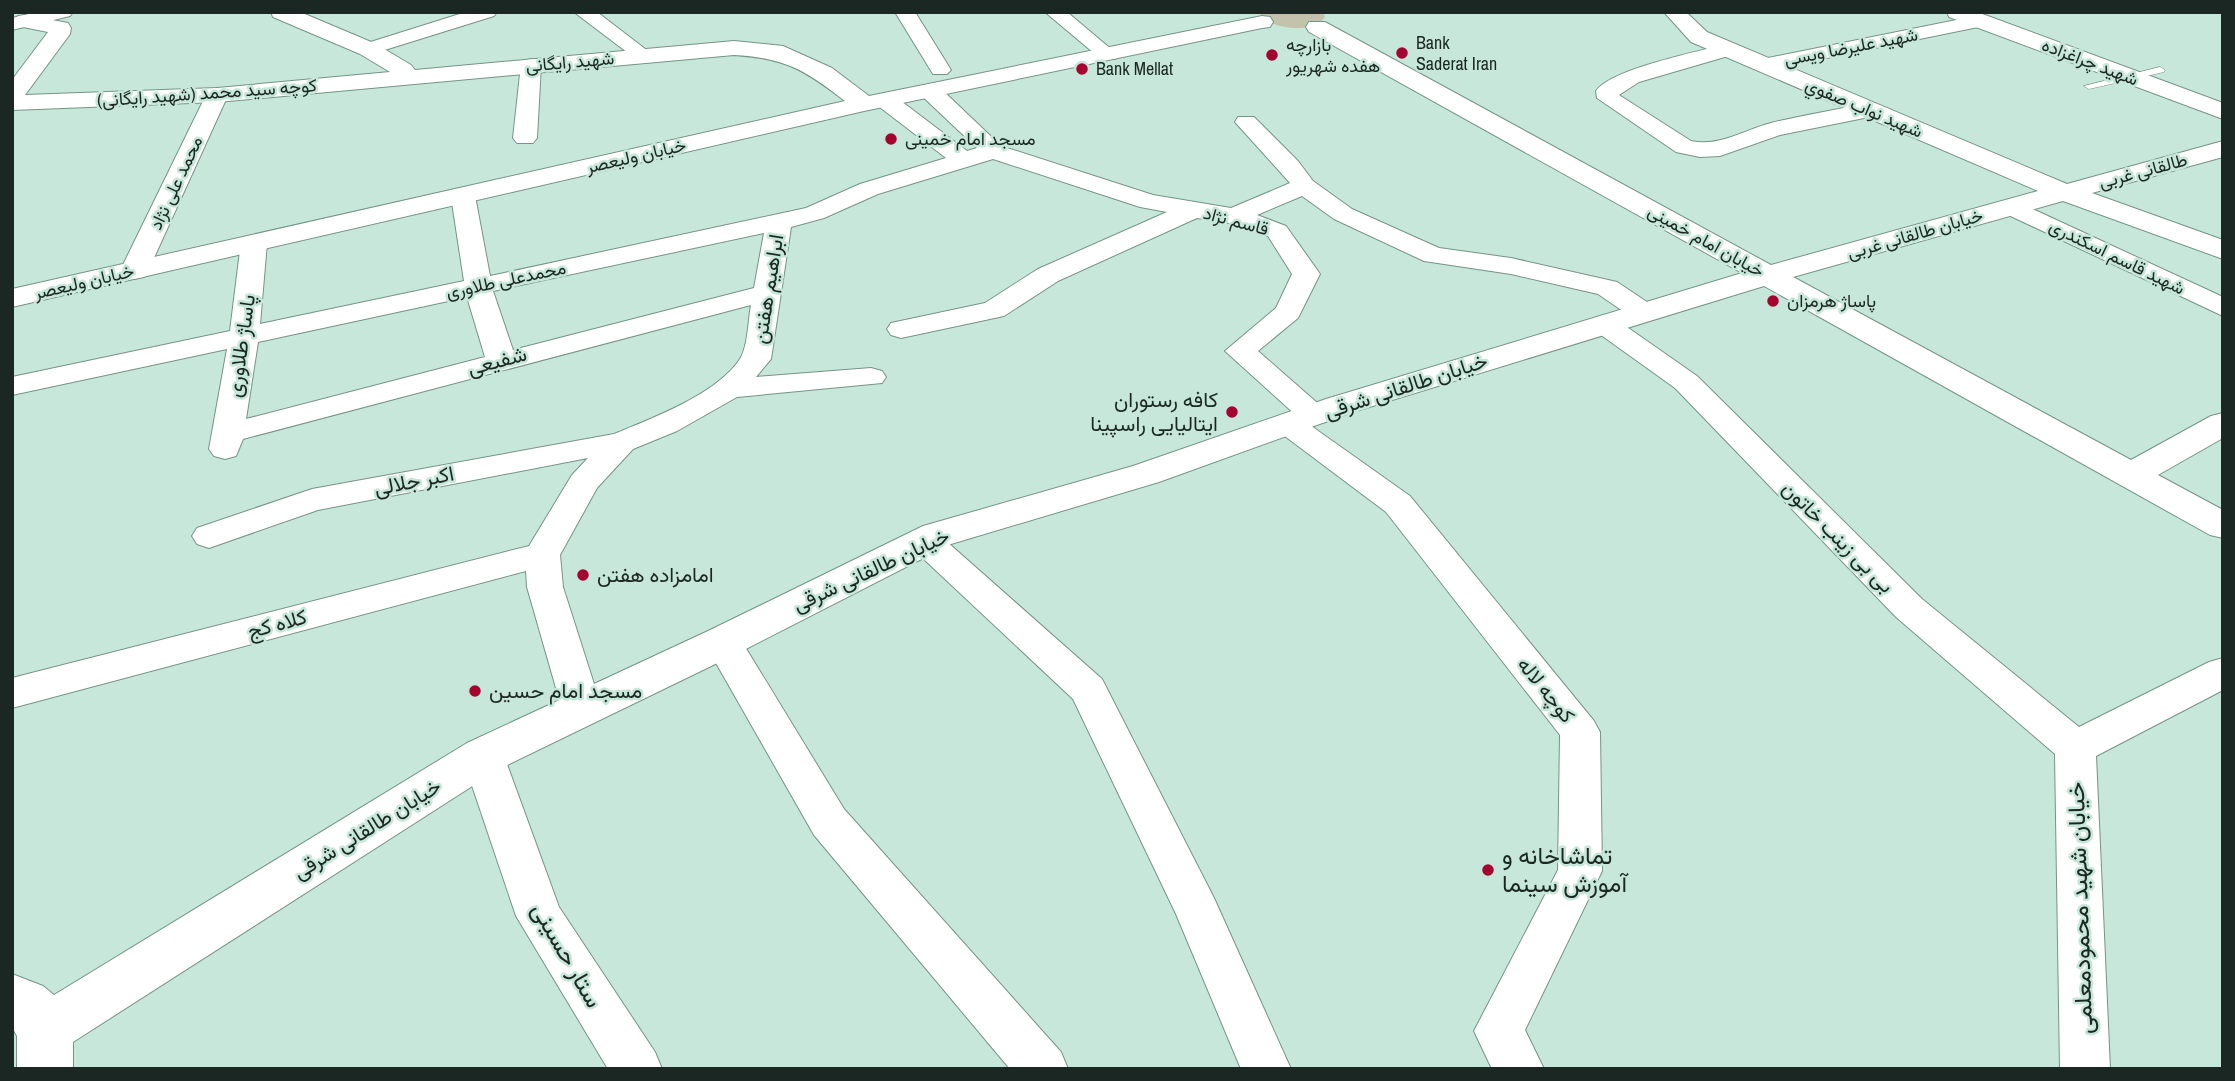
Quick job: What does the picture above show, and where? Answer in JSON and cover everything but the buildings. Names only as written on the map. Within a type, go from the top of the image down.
[{"type":"main road","points":[[281,12],[368,49],[403,70],[401,76]]},
{"type":"main road","name":"شهید نواب صفوي","points":[[1674,12],[1699,37],[1728,50],[2063,192],[2223,250]]},
{"type":"main road","name":"شهید چراغزاده","points":[[1957,12],[2223,113]]},
{"type":"main road","name":"خیابان ولیعصر","points":[[12,298],[875,102],[1290,22]]},
{"type":"main road","name":"خیابان امام خمینی","points":[[1290,22],[1768,275],[2223,526]]},
{"type":"main road","points":[[12,96],[59,34],[60,28],[19,23]]},
{"type":"main road","name":"شهید رایگانی","points":[[401,76],[734,48],[775,51],[824,73],[875,102]]},
{"type":"main road","name":"کوچه سید محمد (شهید رایگانی)","points":[[12,103],[217,95],[401,76]]},
{"type":"main road","name":"طالقانی غربی","points":[[2063,192],[2223,149]]},
{"type":"main road","name":"خیابان طالقانی غربی","points":[[1768,275],[2063,192]]},
{"type":"main road","name":"خیابان طالقانی شرقی","points":[[34,1032],[483,756],[723,642],[937,535],[1146,474],[1302,419],[1768,275]]},
{"type":"main road","points":[[2131,475],[2223,424]]},
{"type":"street","points":[[19,23],[62,12]]},
{"type":"street","points":[[368,49],[487,12]]},
{"type":"street","points":[[905,12],[940,70]]},
{"type":"street","points":[[1055,12],[1108,55]]},
{"type":"street","points":[[591,17],[622,16]]},
{"type":"street","points":[[591,17],[643,55]]},
{"type":"street","name":"شهید علیرضا ویسی","points":[[1763,65],[1981,21]]},
{"type":"street","points":[[1728,50],[1630,77],[1607,91],[1608,98],[1684,146],[1700,150],[1720,149],[1774,129],[1869,110]]},
{"type":"street","points":[[525,138],[531,65]]},
{"type":"street","points":[[930,91],[993,151]]},
{"type":"street","name":"محمد علی نژاد","points":[[134,271],[217,95]]},
{"type":"street","points":[[875,102],[912,122],[962,159]]},
{"type":"street","points":[[912,122],[950,112]]},
{"type":"street","points":[[1246,122],[1290,166],[1304,187],[1343,214],[1433,255],[1511,266],[1607,288],[1643,312]]},
{"type":"street","name":"محمدعلی طلاوری","points":[[12,386],[779,222],[815,213],[869,189],[993,151]]},
{"type":"street","name":"قاسم نژاد","points":[[993,151],[1149,202],[1234,216],[1277,231],[1306,274],[1288,312],[1240,351],[1302,419]]},
{"type":"street","points":[[1234,216],[1304,187]]},
{"type":"street","points":[[463,196],[478,286],[501,360]]},
{"type":"street","name":"شهید قاسم اسکندری","points":[[2011,207],[2223,308]]},
{"type":"street","name":"قاسم نژاد","points":[[901,329],[994,310],[1048,275],[1194,210]]},
{"type":"street","name":"ابراهیم هفتن","points":[[542,555],[584,482],[622,442],[666,425],[730,388],[756,359],[779,222]]},
{"type":"street","name":"پاساژ طلاوری","points":[[226,440],[244,336],[254,243]]},
{"type":"street","name":"شفیعی","points":[[226,440],[501,360],[766,293]]},
{"type":"street","name":"بی بی زینب خاتون","points":[[1604,324],[1686,382],[1909,608],[2075,748]]},
{"type":"street","points":[[730,388],[871,377]]},
{"type":"street","name":"کوچه لاله","points":[[1302,419],[1398,503],[1580,732],[1580,871],[1499,1031],[1519,1069]]},
{"type":"street","name":"اکبر جلالی","points":[[209,536],[312,500],[622,442]]},
{"type":"street","points":[[925,541],[1088,690],[1198,912],[1266,1069]]},
{"type":"street","points":[[542,555],[545,587],[582,709]]},
{"type":"street","name":"کلاه کج","points":[[12,693],[542,555]]},
{"type":"street","points":[[723,642],[829,822],[1043,1069]]},
{"type":"street","points":[[2075,748],[2218,681]]},
{"type":"street","name":"خیابان شهید محمودمعلمی","points":[[2075,748],[2085,1069]]},
{"type":"street","name":"ستار حسینی","points":[[483,756],[539,916],[637,1069]]},
{"type":"lane","points":[[2089,86],[2160,70]]},
{"type":"green space","points":[[1260,12],[1323,12],[1325,17],[1312,26],[1294,28],[1268,22],[1262,18]]},
{"type":"place","name":"Bank Saderat Iran","points":[[1402,53]]},
{"type":"place","name":"بازارچه هفده شهریور","points":[[1272,55]]},
{"type":"place","name":"Bank Mellat","points":[[1082,69]]},
{"type":"place","name":"مسجد امام خمینی","points":[[891,139]]},
{"type":"place","name":"پاساژ هرمزان","points":[[1773,301]]},
{"type":"place","name":"کافه رستوران ایتالیایی راسپینا","points":[[1232,412]]},
{"type":"place","name":"امامزاده هفتن","points":[[583,575]]},
{"type":"place","name":"مسجد امام حسین","points":[[475,691]]},
{"type":"place","name":"تماشاخانه و آموزش سینما","points":[[1488,870]]}]
